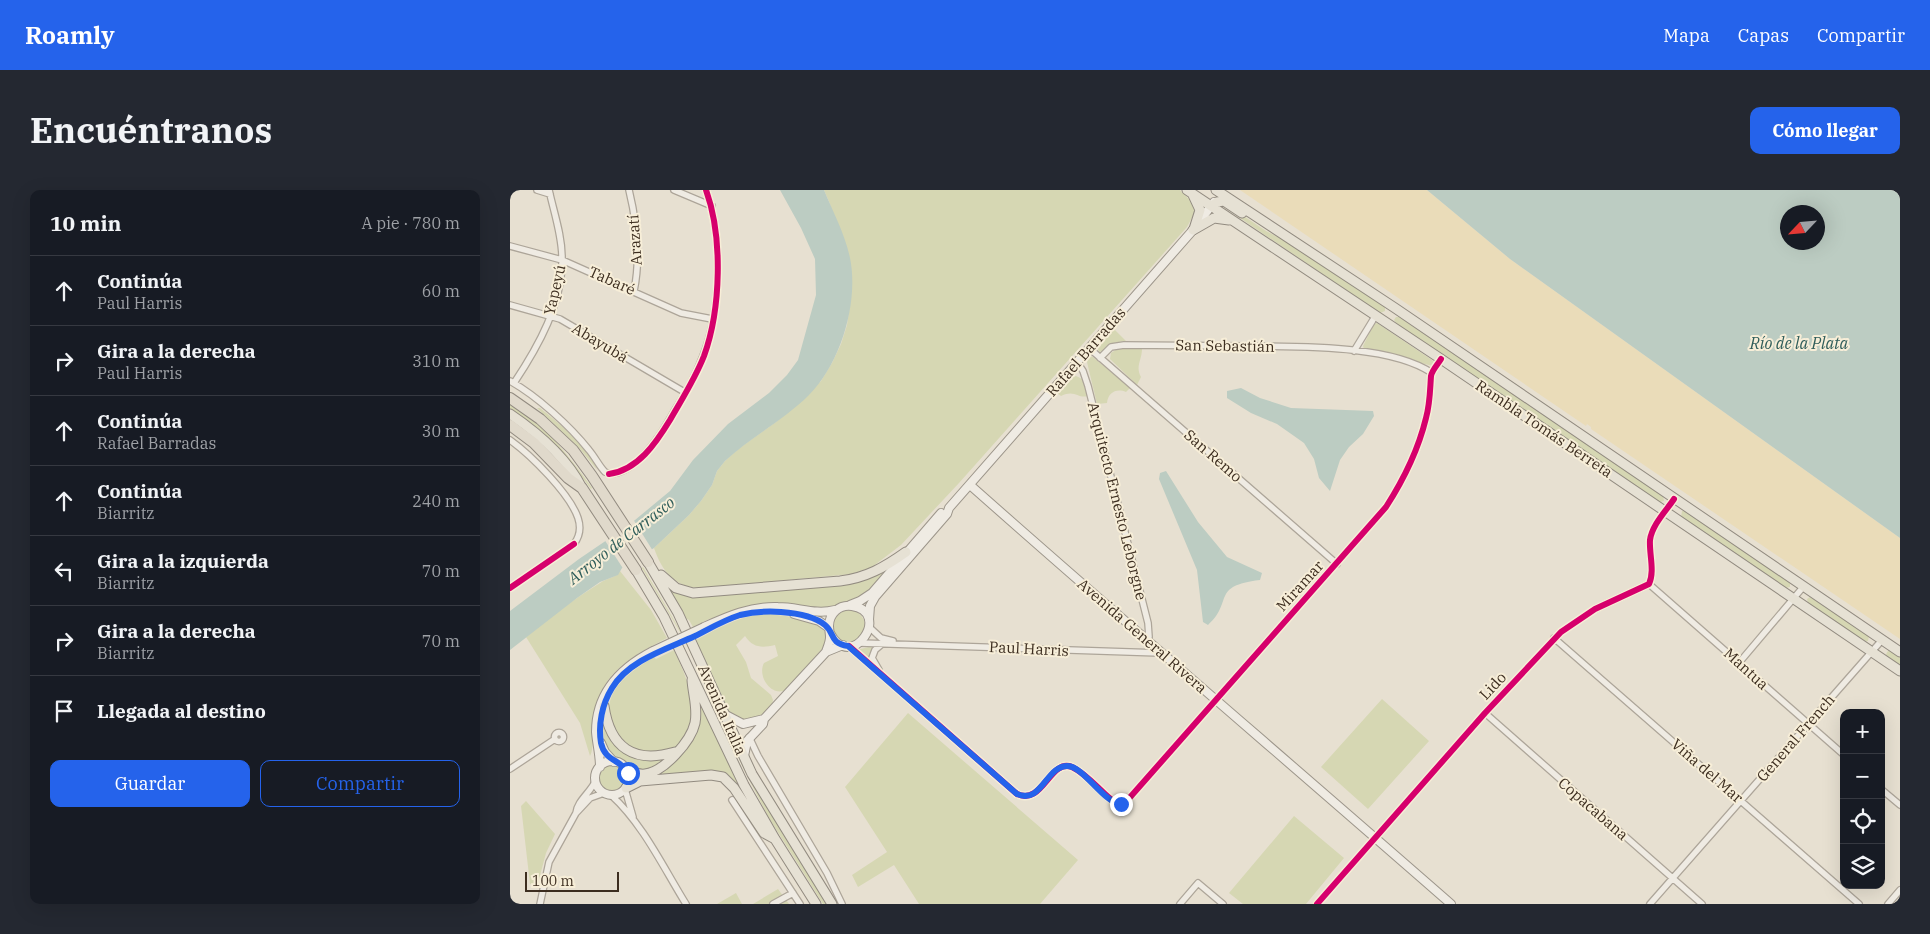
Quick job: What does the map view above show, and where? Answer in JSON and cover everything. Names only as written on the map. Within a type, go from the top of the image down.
[{"type":"highway","name":"Avenida Italia","points":[[510,398],[527,410],[573,450],[648,562]]},
{"type":"highway","name":"Avenida Italia","points":[[510,425],[534,442],[568,478],[582,488],[636,570]]},
{"type":"main road","name":"Rafael Barradas","points":[[835,610],[860,601],[872,593],[944,510],[949,508],[970,485],[1193,230],[1212,206],[1218,191]]},
{"type":"main road","name":"Rambla Tomás Berreta","points":[[1218,191],[1395,308],[1900,652]]},
{"type":"main road","name":"Rambla Tomás Berreta","points":[[1189,192],[1376,315],[1900,670]]},
{"type":"main road","points":[[1189,192],[1198,203],[1200,210],[1193,230]]},
{"type":"main road","points":[[1212,206],[1217,202],[1224,201],[1265,228],[1286,236]]},
{"type":"main road","points":[[1193,230],[1214,218],[1233,220]]},
{"type":"main road","points":[[1385,322],[1395,308]]},
{"type":"main road","points":[[510,414],[558,455],[575,475],[582,488]]},
{"type":"main road","name":"Avenida General Rivera","points":[[970,485],[1160,653],[1451,904]]},
{"type":"main road","name":"Rafael Barradas","points":[[860,643],[868,633],[873,601],[947,514],[949,508]]},
{"type":"main road","points":[[648,562],[671,585],[687,592],[698,593],[852,580],[872,573],[906,552]]},
{"type":"main road","name":"Avenida Italia","points":[[648,562],[678,613],[744,758],[769,804],[833,899]]},
{"type":"main road","name":"Avenida Italia","points":[[636,570],[664,617],[693,674],[744,784],[775,839],[816,904]]},
{"type":"main road","points":[[849,605],[863,611],[869,623]]},
{"type":"main road","points":[[775,839],[764,833],[734,788],[723,777],[711,775],[640,781],[619,794],[608,794],[597,785],[596,780],[600,767],[596,726],[598,714],[606,692],[615,678],[626,667],[739,612],[765,607],[785,607],[819,613],[835,610]]},
{"type":"main road","points":[[744,758],[749,737],[763,724],[764,719],[826,652],[830,639],[830,619],[835,610]]},
{"type":"main road","points":[[705,629],[740,615],[765,611],[790,613],[819,621],[829,631],[835,641],[846,646]]},
{"type":"main road","points":[[826,652],[860,643]]},
{"type":"main road","points":[[614,762],[605,752],[601,743],[600,725],[604,706],[612,688],[619,679],[654,653]]},
{"type":"main road","points":[[600,767],[614,762],[638,774],[649,773],[659,768],[677,752],[691,735],[695,724],[697,707],[692,682],[693,674]]},
{"type":"main road","points":[[604,706],[611,733],[627,750],[640,756],[648,757],[677,752]]},
{"type":"main road","points":[[724,714],[743,724],[749,737]]},
{"type":"main road","points":[[743,724],[764,719]]},
{"type":"main road","points":[[626,769],[629,777],[626,788]]},
{"type":"street","points":[[537,190],[550,192]]},
{"type":"street","name":"Arazatí","points":[[629,190],[638,243],[637,278],[634,291]]},
{"type":"street","points":[[674,190],[712,206]]},
{"type":"street","points":[[512,382],[540,403],[573,433],[589,450],[602,469],[609,474],[637,462],[660,436],[686,393],[704,355],[712,319],[718,271],[712,206],[706,190]]},
{"type":"street","name":"Yapeyú","points":[[512,382],[536,350],[551,315],[557,294],[562,260],[560,238],[550,192]]},
{"type":"street","name":"Tabaré","points":[[510,246],[562,260],[681,313],[712,319]]},
{"type":"street","name":"Abayubá","points":[[510,305],[551,315],[686,393]]},
{"type":"street","points":[[1354,350],[1376,315]]},
{"type":"street","name":"San Sebastián","points":[[1100,358],[1111,348],[1124,345],[1300,347],[1354,350],[1410,363],[1432,373]]},
{"type":"street","name":"San Remo","points":[[1089,348],[1337,564]]},
{"type":"street","name":"Miramar","points":[[883,676],[1017,794],[1026,796],[1034,794],[1057,770],[1067,766],[1072,767],[1118,804],[1127,802],[1386,507],[1410,465],[1426,418],[1432,388],[1432,373],[1441,359]]},
{"type":"street","name":"Arquitecto Ernesto Leborgne","points":[[1077,362],[1083,371],[1088,386],[1146,613],[1149,631],[1147,641]]},
{"type":"street","points":[[527,410],[540,403]]},
{"type":"street","points":[[510,440],[538,464],[575,512],[580,527],[580,534],[574,544],[510,588]]},
{"type":"street","points":[[1649,584],[1652,570],[1650,540],[1654,529],[1674,499]]},
{"type":"street","name":"Lido","points":[[1317,904],[1485,713],[1554,638],[1570,624],[1595,609],[1649,584]]},
{"type":"street","name":"Mantua","points":[[1649,584],[1843,754]]},
{"type":"street","points":[[1738,664],[1804,586]]},
{"type":"street","name":"Paul Harris","points":[[869,623],[881,638],[897,643]]},
{"type":"street","name":"Viña del Mar","points":[[1554,638],[1859,904]]},
{"type":"street","name":"General French","points":[[1650,904],[1882,640]]},
{"type":"street","name":"Paul Harris","points":[[860,643],[1160,653]]},
{"type":"street","points":[[882,644],[875,650],[872,658],[875,666],[883,676]]},
{"type":"street","points":[[846,646],[883,676]]},
{"type":"street","name":"Copacabana","points":[[1485,713],[1702,904]]},
{"type":"street","name":"Avenida Italia","points":[[749,737],[781,797],[827,873],[833,899],[842,904]]},
{"type":"street","points":[[510,769],[555,739]]},
{"type":"street","points":[[576,813],[577,806],[596,780]]},
{"type":"street","points":[[626,788],[635,821]]},
{"type":"street","points":[[1885,792],[1900,805]]},
{"type":"street","points":[[540,904],[549,862],[576,813],[590,798],[608,794],[620,803],[635,821],[686,904]]},
{"type":"street","points":[[732,800],[800,904]]},
{"type":"street","points":[[1180,904],[1198,883],[1223,904]]},
{"type":"street","points":[[1888,904],[1900,890]]},
{"type":"street","points":[[773,904],[793,893]]},
{"type":"green space","points":[[824,190],[1180,190],[1191,201],[1195,212],[1187,227],[959,483],[901,545],[872,567],[852,574],[700,588],[683,585],[665,570],[654,548],[701,501],[712,485],[717,471],[725,461],[776,422],[821,381],[841,344],[847,325],[851,297],[830,204]]},
{"type":"green space","points":[[1223,202],[1266,231],[1291,244],[1385,307],[1385,311],[1380,313],[1221,205]]},
{"type":"green space","points":[[1396,317],[1399,317],[1663,496],[1664,501],[1660,502],[1396,323],[1394,320]]},
{"type":"green space","points":[[1377,323],[1432,360],[1434,362],[1433,366],[1364,349],[1363,346],[1374,324]]},
{"type":"green space","points":[[1113,328],[1126,341],[1113,344],[1099,352],[1097,346]]},
{"type":"green space","points":[[1117,349],[1142,349],[1139,366],[1141,377],[1137,385],[1110,359],[1111,353]]},
{"type":"green space","points":[[1089,356],[1093,357],[1130,388],[1126,392],[1113,392],[1109,396],[1107,403],[1097,404],[1087,362]]},
{"type":"green space","points":[[1076,376],[1084,382],[1088,396],[1070,393],[1061,396],[1057,393],[1069,378]]},
{"type":"green space","points":[[510,402],[534,420],[555,441],[592,488],[591,489],[570,461],[510,410]]},
{"type":"green space","points":[[537,408],[540,408],[573,436],[587,453],[597,470],[580,449]]},
{"type":"green space","points":[[1682,511],[1686,511],[1790,581],[1790,587],[1786,588],[1681,517]]},
{"type":"green space","points":[[643,567],[681,632],[642,568]]},
{"type":"green space","points":[[889,568],[867,595],[829,609],[822,610],[777,604],[709,619],[693,627],[689,620],[685,618],[667,587],[675,590],[852,582]]},
{"type":"green space","points":[[620,571],[651,610],[667,638],[628,661],[609,679],[596,705],[590,756],[580,723],[526,637],[571,602]]},
{"type":"green space","points":[[1810,597],[1869,636],[1868,641],[1864,642],[1808,603],[1807,599]]},
{"type":"green space","points":[[849,610],[855,611],[860,615],[864,620],[864,632],[860,637],[855,641],[849,642],[843,641],[838,637],[834,632],[833,626],[834,620],[838,615],[843,611]]},
{"type":"green space","points":[[770,614],[810,621],[824,631],[826,639],[822,649],[786,690],[780,691],[775,691],[771,688],[762,674],[764,663],[778,656],[775,645],[758,646],[751,643],[745,636],[736,645],[746,662],[751,678],[771,695],[773,700],[772,705],[762,716],[746,722],[732,715],[729,711],[696,640],[740,619]]},
{"type":"green space","points":[[689,644],[728,732],[751,776],[829,904],[823,904],[769,818],[745,772],[687,645]]},
{"type":"green space","points":[[869,647],[875,648],[870,659],[871,664],[856,650]]},
{"type":"green space","points":[[674,650],[690,692],[692,713],[690,723],[683,740],[678,746],[668,751],[651,755],[620,742],[609,713],[610,703],[617,687],[631,673],[654,657],[656,659]]},
{"type":"green space","points":[[1890,650],[1900,656],[1900,666],[1886,655]]},
{"type":"green space","points":[[1382,699],[1429,741],[1368,809],[1321,767]]},
{"type":"green space","points":[[700,702],[751,808],[725,776],[633,780],[633,776],[637,777],[683,749]]},
{"type":"green space","points":[[908,713],[1078,860],[1040,904],[919,904],[894,865],[858,887],[852,875],[887,852],[845,787]]},
{"type":"green space","points":[[603,720],[613,740],[626,753],[643,759],[665,759],[648,771],[630,769],[611,755],[604,745]]},
{"type":"green space","points":[[612,764],[622,768],[626,778],[622,788],[612,792],[602,788],[598,778],[602,768]]},
{"type":"green space","points":[[526,801],[555,834],[546,853],[537,887],[530,884],[521,806]]},
{"type":"green space","points":[[1294,816],[1344,858],[1306,904],[1243,904],[1229,893]]},
{"type":"green space","points":[[778,889],[789,904],[753,904]]},
{"type":"green space","points":[[736,893],[742,904],[717,904]]},
{"type":"sand","points":[[1240,190],[1427,190],[1510,259],[1900,538],[1900,639],[1591,429],[1587,424],[1586,426]]},
{"type":"water","name":"Arroyo de Carrasco","points":[[780,190],[824,190],[848,249],[852,275],[852,293],[845,331],[830,366],[809,395],[725,461],[717,471],[712,485],[701,501],[654,548],[622,568],[618,575],[600,582],[577,598],[510,650],[510,611],[579,559],[629,525],[670,491],[693,460],[728,424],[769,393],[787,375],[798,360],[816,295],[815,259],[801,228]]},
{"type":"water","name":"Río de la Plata","points":[[1427,190],[1900,190],[1900,538],[1510,259]]},
{"type":"water","points":[[1241,388],[1260,398],[1291,408],[1373,411],[1374,416],[1363,434],[1349,447],[1340,460],[1330,491],[1319,478],[1314,459],[1304,443],[1277,424],[1251,413],[1227,398],[1227,391]]},
{"type":"water","points":[[1166,471],[1198,522],[1227,557],[1262,573],[1260,580],[1234,586],[1228,591],[1216,617],[1208,625],[1203,622],[1197,570],[1159,479],[1160,473]]},
{"type":"pier","points":[[633,519],[653,551],[624,570],[604,539]]},
{"type":"cycle path","points":[[609,474],[629,467],[652,446],[665,429],[684,397],[704,356],[714,317],[718,273],[715,229],[706,190]]},
{"type":"cycle path","points":[[849,646],[1017,794],[1026,796],[1033,794],[1058,769],[1064,766],[1078,770],[1117,804],[1125,803],[1386,507],[1399,486],[1415,453],[1428,408],[1432,374],[1441,359]]},
{"type":"cycle path","points":[[1317,904],[1485,713],[1561,632],[1595,609],[1649,584],[1652,574],[1651,534],[1674,499]]},
{"type":"cycle path","points":[[510,588],[574,544]]},
{"type":"route","points":[[628,773],[624,766],[609,758],[601,743],[600,733],[604,706],[612,688],[619,679],[641,662],[731,618],[765,611],[790,613],[824,624],[829,628],[835,641],[848,646],[874,670],[898,688],[1017,794],[1022,796],[1034,794],[1057,770],[1067,766],[1072,767],[1114,802],[1121,804]]}]
